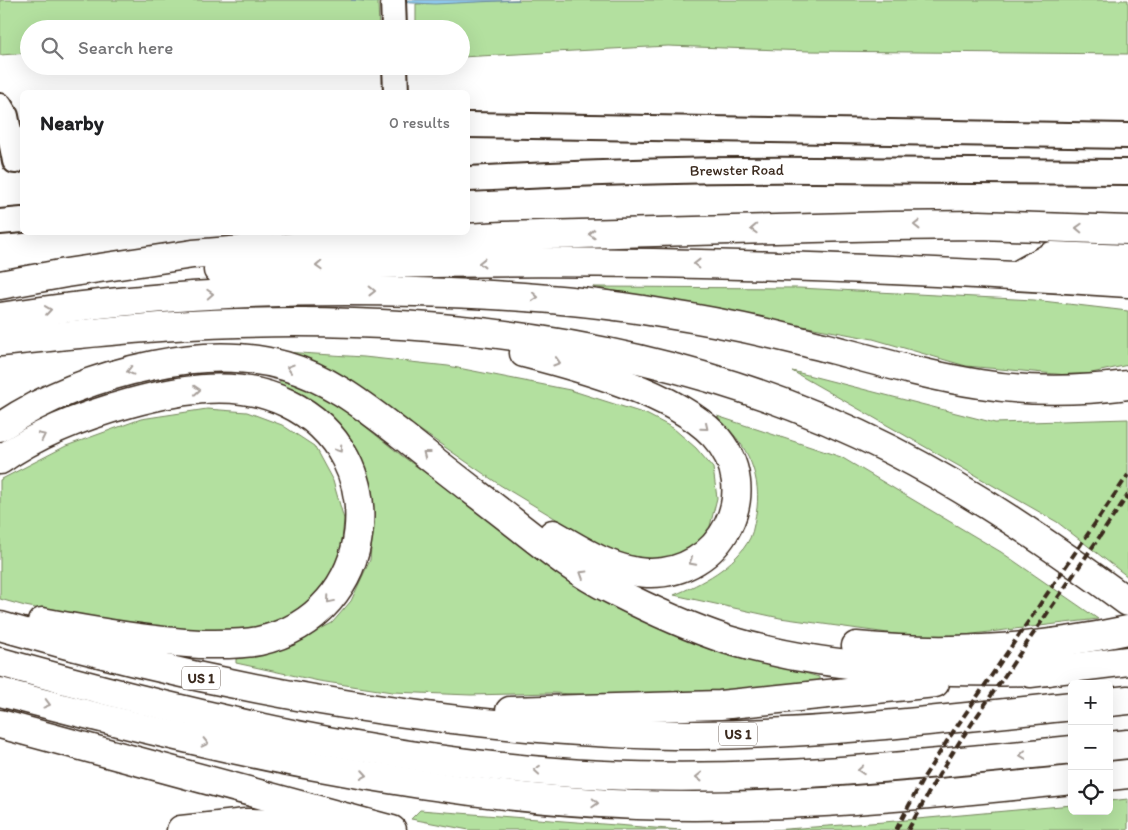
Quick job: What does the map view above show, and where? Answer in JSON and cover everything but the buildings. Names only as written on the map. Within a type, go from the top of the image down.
[{"type":"highway","points":[[0,286],[133,262],[213,252],[493,236],[979,225],[1127,230]]},
{"type":"highway","points":[[1016,276],[1052,256],[1128,259]]},
{"type":"highway","points":[[0,286],[96,276],[187,271],[469,264],[763,265],[1128,283]]},
{"type":"highway","points":[[0,317],[127,300],[240,292],[336,290],[494,294],[605,305],[704,320],[795,340],[922,372],[982,384],[1027,389],[1092,388],[1128,385]]},
{"type":"highway","points":[[0,342],[129,329],[241,323],[354,323],[425,328],[537,340],[611,352],[682,370],[764,396],[822,419],[891,450],[989,506],[1057,550],[1128,602]]},
{"type":"highway","points":[[425,328],[581,369],[635,388],[676,408],[703,425],[713,434],[728,454],[735,478],[735,505],[728,527],[722,538],[705,554],[685,566],[673,570],[648,573],[636,572],[623,569],[595,557],[455,477]]},
{"type":"highway","points":[[0,427],[62,394],[127,371],[184,360],[220,358],[254,360],[286,366],[334,387],[362,404],[566,562],[596,582],[675,619],[720,637],[750,646],[818,660],[912,669],[984,672],[1048,670]]},
{"type":"highway","points":[[0,460],[59,428],[118,406],[179,392],[219,388],[237,390],[270,397],[286,403],[307,415],[324,429],[342,452],[349,465],[358,495],[359,513],[357,547],[348,571],[336,592],[327,605],[315,615],[302,624],[275,637],[230,645],[170,642],[92,632],[0,614]]},
{"type":"highway","points":[[626,597],[680,614],[748,630],[823,642],[892,649],[941,650],[1013,647],[1091,637],[1128,630]]},
{"type":"highway","name":"US 1","points":[[0,626],[151,667],[295,696],[476,723],[551,730],[699,735],[810,730],[1068,706]]},
{"type":"highway","points":[[405,713],[720,706],[1128,661]]},
{"type":"highway","points":[[0,662],[134,698],[340,742],[449,760],[566,772],[676,777],[786,775],[896,767],[1068,750]]},
{"type":"highway","points":[[0,692],[201,742],[345,772],[491,794],[563,801],[700,806],[784,804],[894,797],[1068,780]]},
{"type":"highway","points":[[1113,702],[1128,700]]},
{"type":"highway","points":[[0,724],[385,828]]},
{"type":"highway","points":[[1113,746],[1128,744]]},
{"type":"highway","points":[[1113,776],[1128,774]]},
{"type":"highway","points":[[180,830],[246,823],[385,828]]},
{"type":"street","points":[[392,0],[393,20]]},
{"type":"street","points":[[395,75],[396,90]]},
{"type":"street","points":[[0,106],[6,116],[13,161]]},
{"type":"street","points":[[470,125],[1128,136]]},
{"type":"street","name":"Brewster Road","points":[[470,179],[715,170],[1128,172]]},
{"type":"street","name":"Brewster Road","points":[[1007,172],[1128,186]]},
{"type":"street","points":[[0,222],[20,220]]},
{"type":"green space","points":[[0,0],[351,0],[378,2],[379,20],[20,20],[20,54],[0,55]]},
{"type":"green space","points":[[519,0],[1128,0],[1128,54],[808,51],[668,46],[470,57],[470,20],[416,20],[416,4]]},
{"type":"green space","points":[[593,287],[799,288],[1034,300],[1128,311],[1128,365],[1078,376],[966,366],[873,339]]},
{"type":"green space","points":[[284,352],[364,357],[448,366],[570,390],[646,414],[673,428],[696,448],[713,468],[717,498],[710,526],[697,544],[680,555],[662,560],[627,555],[596,543],[500,485],[388,408]]},
{"type":"green space","points":[[792,371],[995,423],[1128,419],[1128,577],[1057,522]]},
{"type":"green space","points":[[281,378],[314,392],[347,412],[401,455],[572,581],[624,612],[715,648],[819,677],[819,682],[698,700],[553,693],[471,695],[392,692],[319,681],[236,663],[236,659],[261,655],[332,623],[351,601],[370,560],[374,514],[365,471],[354,450],[278,387]]},
{"type":"green space","points":[[207,409],[247,412],[282,425],[314,446],[333,481],[344,519],[341,552],[328,578],[309,602],[284,619],[249,631],[208,632],[105,621],[25,606],[0,599],[0,480],[66,446],[141,419]]},
{"type":"green space","points":[[717,416],[841,457],[1001,552],[1098,619],[931,639],[780,618],[674,595],[706,580],[727,565],[744,548],[750,538],[753,527],[758,495],[753,468],[742,445]]},
{"type":"green space","points":[[1128,799],[1128,830],[772,830],[1068,805],[1068,815],[1113,815],[1113,801]]},
{"type":"green space","points":[[420,810],[681,830],[469,830],[411,819]]},
{"type":"water","points":[[351,0],[519,0],[435,4]]},
{"type":"railway","points":[[896,830],[924,777],[951,735],[1128,475]]},
{"type":"railway","points":[[908,830],[960,741],[1128,495]]}]
